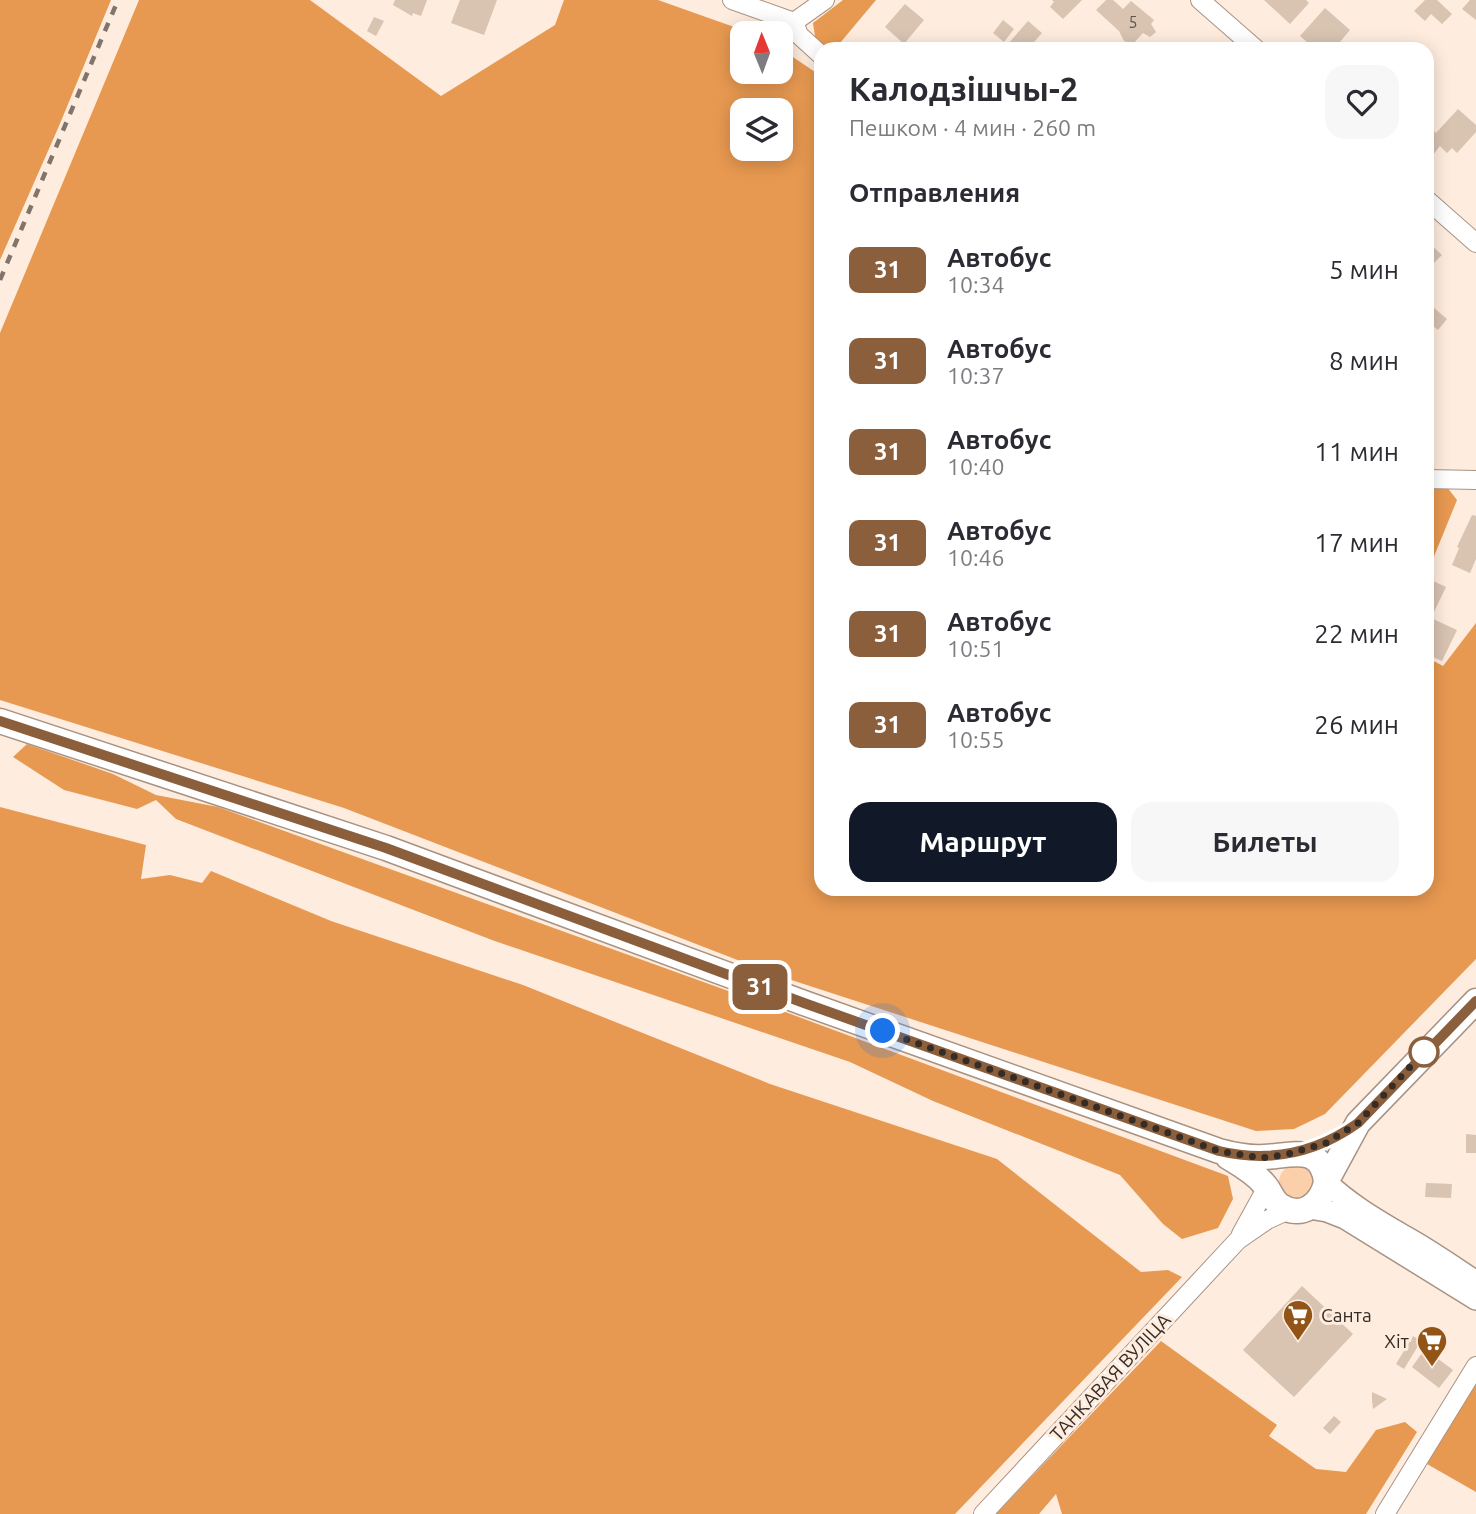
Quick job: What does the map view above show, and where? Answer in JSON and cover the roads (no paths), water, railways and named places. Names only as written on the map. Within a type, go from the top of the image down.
[{"type":"main road","points":[[0,721],[386,848],[817,1008],[1219,1151],[1262,1158],[1300,1153],[1311,1157],[1323,1169],[1326,1182]]},
{"type":"main road","points":[[1219,1151],[1247,1168],[1267,1187],[1275,1202],[1299,1209],[1318,1202],[1358,1123],[1476,1001]]},
{"type":"main road","points":[[1267,1187],[1269,1171],[1275,1163],[1288,1154],[1326,1143],[1358,1123]]},
{"type":"street","points":[[732,0],[794,22],[799,35],[814,49]]},
{"type":"street","points":[[794,22],[825,0]]},
{"type":"street","points":[[1200,0],[1248,42]]},
{"type":"street","points":[[1434,206],[1476,243]]},
{"type":"street","points":[[1434,479],[1476,480]]},
{"type":"street","points":[[1341,1152],[1338,1168],[1340,1183],[1476,1299]]},
{"type":"street","points":[[1326,1182],[1340,1196],[1377,1222],[1402,1235]]},
{"type":"street","name":"ТАНКАВАЯ ВУЛІЦА","points":[[1238,1240],[1267,1187]]},
{"type":"street","points":[[1299,1209],[1327,1211],[1476,1282]]},
{"type":"street","name":"ТАНКАВАЯ ВУЛІЦА","points":[[983,1514],[1238,1240],[1267,1220],[1299,1209]]},
{"type":"street","points":[[1385,1514],[1476,1366]]},
{"type":"railway","points":[[0,280],[118,0]]},
{"type":"place","name":"Санта","points":[[1298,1342]]},
{"type":"place","name":"Хіт","points":[[1432,1368]]}]
